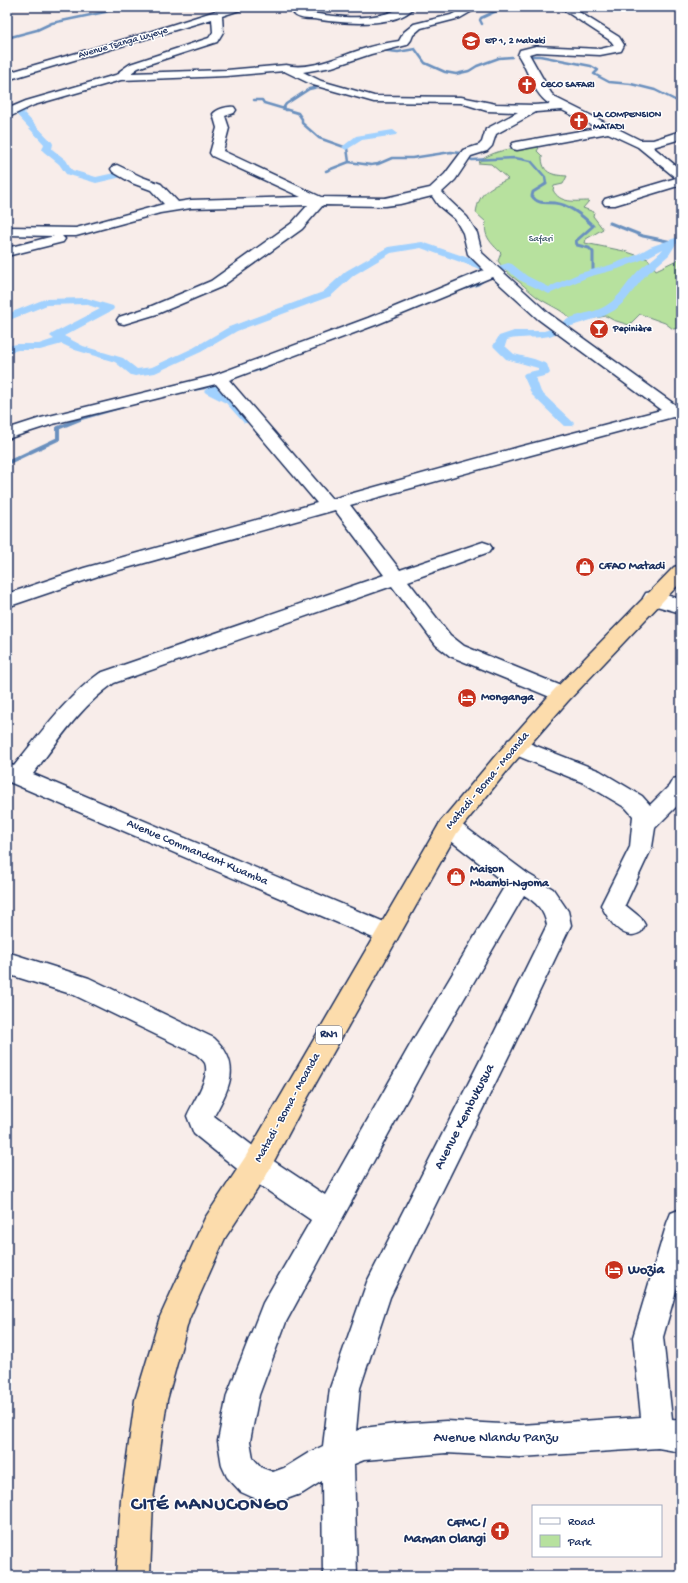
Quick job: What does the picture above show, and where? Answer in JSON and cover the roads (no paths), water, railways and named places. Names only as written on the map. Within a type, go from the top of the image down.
[{"type":"highway","name":"Matadi - Boma - Moanda","points":[[133,1576],[137,1500],[151,1400],[175,1317],[215,1228],[256,1166],[449,827],[516,746],[562,694],[653,598],[681,571]]},
{"type":"street","name":"Avenue Tsanga Luyeye","points":[[7,77],[144,37],[239,7]]},
{"type":"street","points":[[299,14],[327,18],[375,20],[405,10],[409,7]]},
{"type":"street","points":[[292,70],[328,65],[368,51],[403,42],[406,40],[406,36],[410,30],[432,21],[454,17],[474,7]]},
{"type":"street","points":[[564,7],[615,39],[619,45],[617,49],[600,52],[536,49],[524,52],[523,55],[530,64],[544,92],[552,100],[563,106],[643,145],[681,176]]},
{"type":"street","points":[[120,77],[134,66],[213,40],[218,32],[217,13]]},
{"type":"street","points":[[7,114],[30,103],[81,90],[120,77],[227,73],[286,68],[305,78],[374,99],[461,100],[487,108],[534,108],[563,106]]},
{"type":"street","points":[[305,78],[314,68]]},
{"type":"street","points":[[7,252],[43,244],[76,232],[174,206],[192,204],[319,201],[385,202],[400,200],[435,191],[450,177],[467,153],[482,148],[488,142],[490,132],[534,108]]},
{"type":"street","points":[[230,110],[219,114],[223,128],[220,133],[220,144],[216,149],[216,153],[319,201]]},
{"type":"street","points":[[517,146],[610,129]]},
{"type":"street","points":[[643,145],[681,135]]},
{"type":"street","points":[[117,169],[137,180],[156,187],[160,193],[174,206]]},
{"type":"street","points":[[610,202],[681,180]]},
{"type":"street","points":[[435,191],[443,202],[460,217],[470,233],[475,254],[543,316],[678,413]]},
{"type":"street","points":[[124,320],[152,311],[216,284],[297,226],[319,201]]},
{"type":"street","points":[[7,231],[76,232]]},
{"type":"street","points":[[7,434],[47,421],[216,379],[373,321],[495,271]]},
{"type":"street","points":[[216,379],[222,381],[333,504],[396,579],[443,640],[457,651],[562,694]]},
{"type":"street","points":[[7,601],[91,572],[333,504],[525,451],[678,413]]},
{"type":"street","points":[[12,774],[94,686],[107,678],[483,548]]},
{"type":"street","points":[[653,598],[681,606]]},
{"type":"street","points":[[516,746],[592,777],[634,802],[644,813],[641,847],[612,905],[617,913],[633,925]]},
{"type":"street","name":"Avenue Commandant Kwamba","points":[[12,774],[387,934]]},
{"type":"street","points":[[644,824],[677,792],[681,785]]},
{"type":"street","name":"Avenue Kembukusua","points":[[340,1576],[338,1455],[345,1388],[377,1292],[503,1042],[559,925],[556,911],[545,896],[520,881],[449,827]]},
{"type":"street","name":"Avenue Nlandu Panzu","points":[[520,881],[419,1053],[274,1314],[243,1395],[234,1441],[238,1466],[252,1481],[273,1488],[292,1482],[320,1463],[363,1444],[396,1440],[446,1437],[521,1441],[670,1434]]},
{"type":"street","points":[[7,963],[80,986],[205,1046],[217,1059],[219,1072],[211,1095],[200,1116],[204,1125],[256,1166],[329,1215]]},
{"type":"street","points":[[670,1434],[648,1337],[681,1223]]},
{"type":"waterway","points":[[7,38],[37,30],[52,23],[105,12],[116,7]]},
{"type":"waterway","points":[[482,24],[480,20],[481,18],[505,7]]},
{"type":"waterway","points":[[380,50],[398,52],[415,49],[425,63],[445,72],[456,74],[469,71],[477,66],[499,58],[512,57]]},
{"type":"waterway","points":[[526,56],[540,56],[591,66],[598,70],[594,74],[609,82],[631,84],[655,90],[681,103]]},
{"type":"waterway","points":[[286,109],[284,107],[286,104],[309,89],[318,87]]},
{"type":"waterway","points":[[254,100],[262,100],[264,103],[286,109]]},
{"type":"waterway","points":[[286,109],[298,113],[302,119],[302,123],[319,138],[347,148],[349,162]]},
{"type":"waterway","points":[[22,111],[19,113],[42,135],[49,144],[47,150],[63,162],[69,172],[96,180],[119,175]]},
{"type":"waterway","points":[[346,147],[359,138],[393,133]]},
{"type":"waterway","points":[[349,162],[371,165],[378,164],[392,158],[412,158],[451,152],[460,153],[472,160],[515,158],[531,161],[545,177],[546,184]]},
{"type":"waterway","points":[[326,171],[349,162]]},
{"type":"waterway","points":[[546,184],[533,192],[532,196],[534,199],[540,202],[555,203],[566,206],[581,215],[593,226],[576,241],[577,245],[589,248],[593,252],[593,272]]},
{"type":"waterway","points":[[610,223],[643,236],[672,242]]},
{"type":"waterway","points":[[672,242],[681,239]]},
{"type":"waterway","points":[[7,318],[45,302],[86,301],[109,308],[56,336],[79,348],[119,360],[135,373],[155,370],[197,350],[233,329],[327,294],[350,273],[388,250],[422,245],[495,271],[508,266],[523,278],[549,291],[584,275],[614,267],[672,242]]},
{"type":"waterway","points":[[565,325],[574,320],[600,313],[611,307],[625,294],[645,270],[666,253],[672,242]]},
{"type":"waterway","points":[[459,290],[478,284],[488,277]]},
{"type":"waterway","points":[[554,331],[544,334],[513,334],[503,338],[499,346],[510,357],[530,361],[543,366],[544,373],[529,375],[536,393],[568,423]]},
{"type":"waterway","points":[[7,350],[17,347],[40,347],[63,340]]},
{"type":"waterway","points":[[254,371],[277,362]]},
{"type":"waterway","points":[[222,381],[210,391],[230,401],[248,420]]},
{"type":"waterway","points":[[185,391],[203,388],[217,383]]},
{"type":"waterway","points":[[76,420],[122,407]]},
{"type":"waterway","points":[[7,463],[58,439],[58,428],[80,419]]},
{"type":"place","name":"EP 1, 2 Mabeki","points":[[471,41]]},
{"type":"place","name":"CBCO SAFARI","points":[[527,85]]},
{"type":"place","name":"LA COMPENSION MATADI","points":[[579,121]]},
{"type":"place","name":"Pepinière","points":[[599,329]]},
{"type":"place","name":"CFAO Matadi","points":[[585,567]]},
{"type":"place","name":"Monganga","points":[[467,698]]},
{"type":"place","name":"Maison Mbambi-Ngoma","points":[[456,877]]},
{"type":"place","name":"Wozia","points":[[614,1270]]},
{"type":"place","name":"CFMC / Maman Olangi","points":[[500,1531]]},
{"type":"district","name":"CITÉ MANUCONGO","points":[[210,1505]]},
{"type":"park label","name":"Safari","points":[[541,239]]}]
